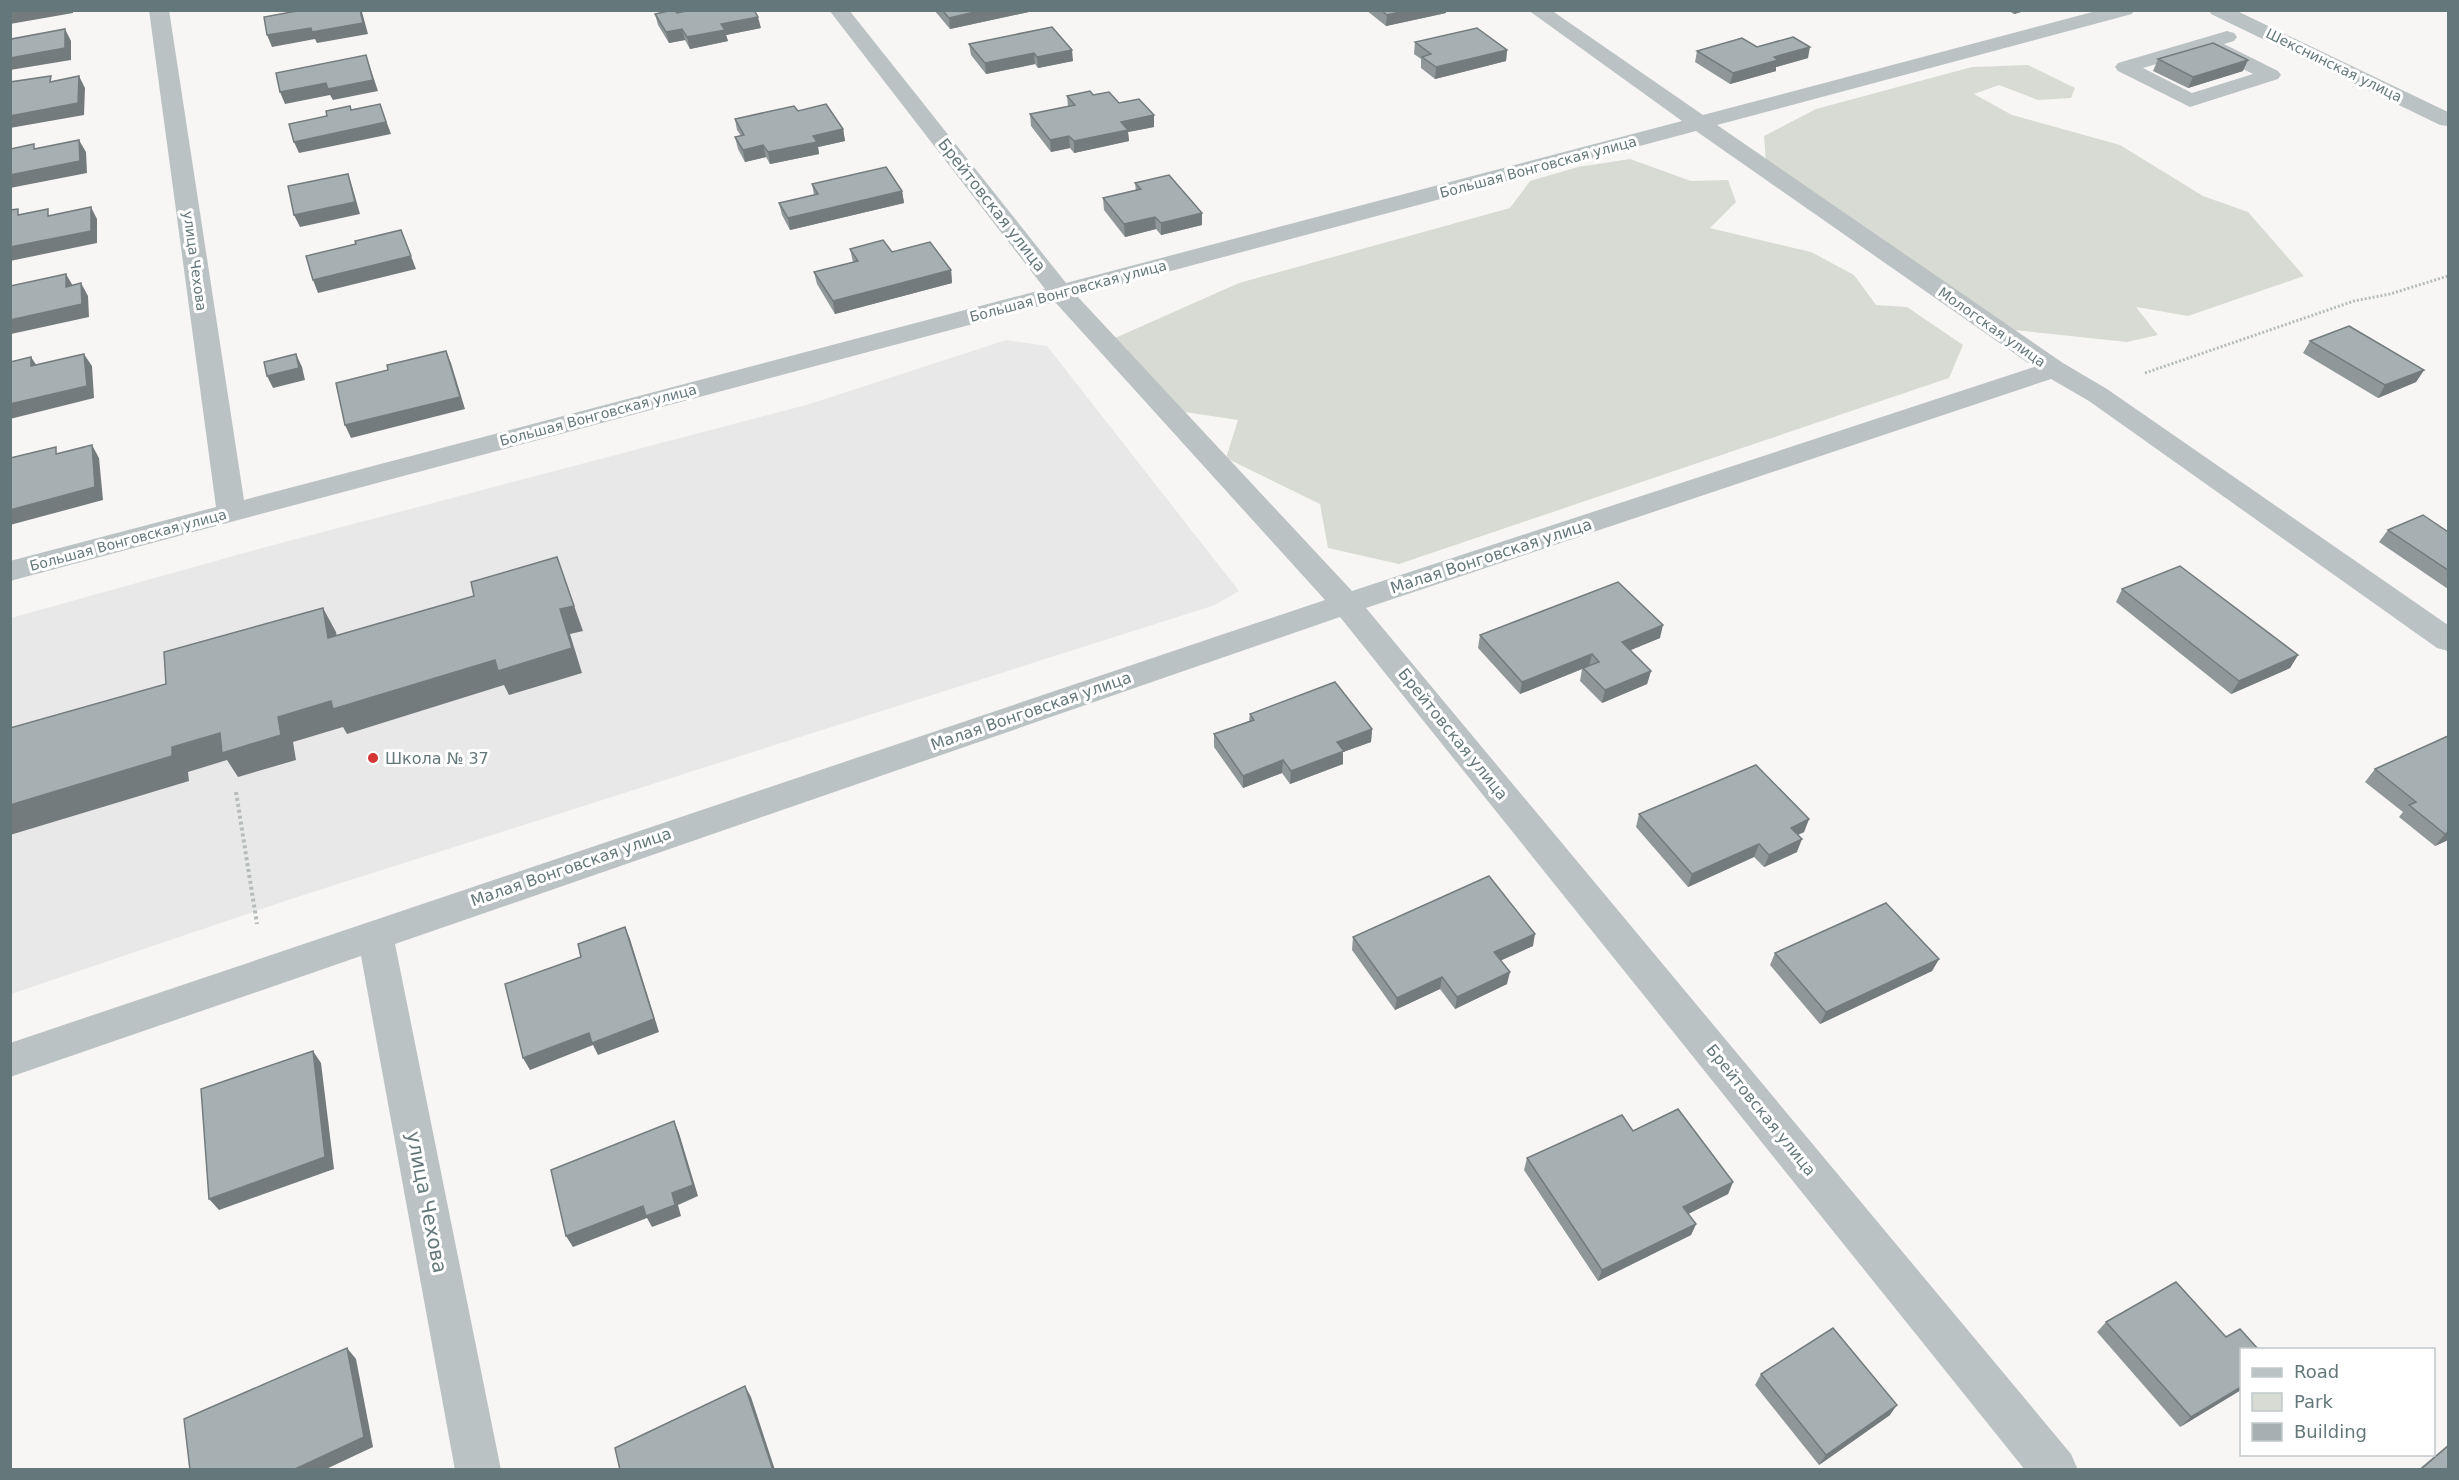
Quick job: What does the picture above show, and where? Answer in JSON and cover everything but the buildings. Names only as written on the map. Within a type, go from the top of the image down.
[{"type":"street","name":"улица Чехова","points":[[159,10],[231,512]]},
{"type":"street","name":"Брейтовская улица","points":[[838,10],[1061,293],[1346,604],[2055,1470]]},
{"type":"street","name":"Мологская улица","points":[[1537,10],[2054,369],[2098,395],[2448,640]]},
{"type":"street","name":"Большая Вонговская улица","points":[[10,571],[2125,10]]},
{"type":"street","name":"Шекснинская улица","points":[[2218,10],[2448,120]]},
{"type":"street","points":[[2205,43],[2271,75],[2190,101],[2125,67],[2205,43],[2258,28]]},
{"type":"street","name":"Малая Вонговская улица","points":[[10,1060],[1346,604],[2054,369]]},
{"type":"street","name":"улица Чехова","points":[[375,934],[478,1470]]},
{"type":"path","points":[[2098,395],[2146,372],[2216,347],[2354,301],[2390,294],[2448,276]]},
{"type":"path","points":[[236,792],[264,972]]},
{"type":"shaded area","name":"Школа № 37","points":[[1006,340],[1047,346],[1239,591],[1215,605],[294,898],[11,994],[11,618],[262,548],[810,404]]},
{"type":"green space","points":[[2028,65],[2075,88],[2071,98],[2038,100],[1999,85],[1974,94],[2012,115],[2120,145],[2203,196],[2248,212],[2304,276],[2188,316],[2136,307],[2158,335],[2127,342],[2014,330],[1766,162],[1764,136],[1816,109],[1972,67]]},
{"type":"green space","points":[[1630,159],[1691,181],[1728,180],[1736,202],[1710,228],[1811,252],[1854,275],[1876,305],[1907,307],[1963,345],[1949,378],[1399,564],[1328,548],[1320,504],[1226,458],[1238,420],[1185,412],[1115,338],[1239,283],[1510,208],[1530,181],[1578,167]]},
{"type":"place","name":"Школа № 37","points":[[373,758]]}]
